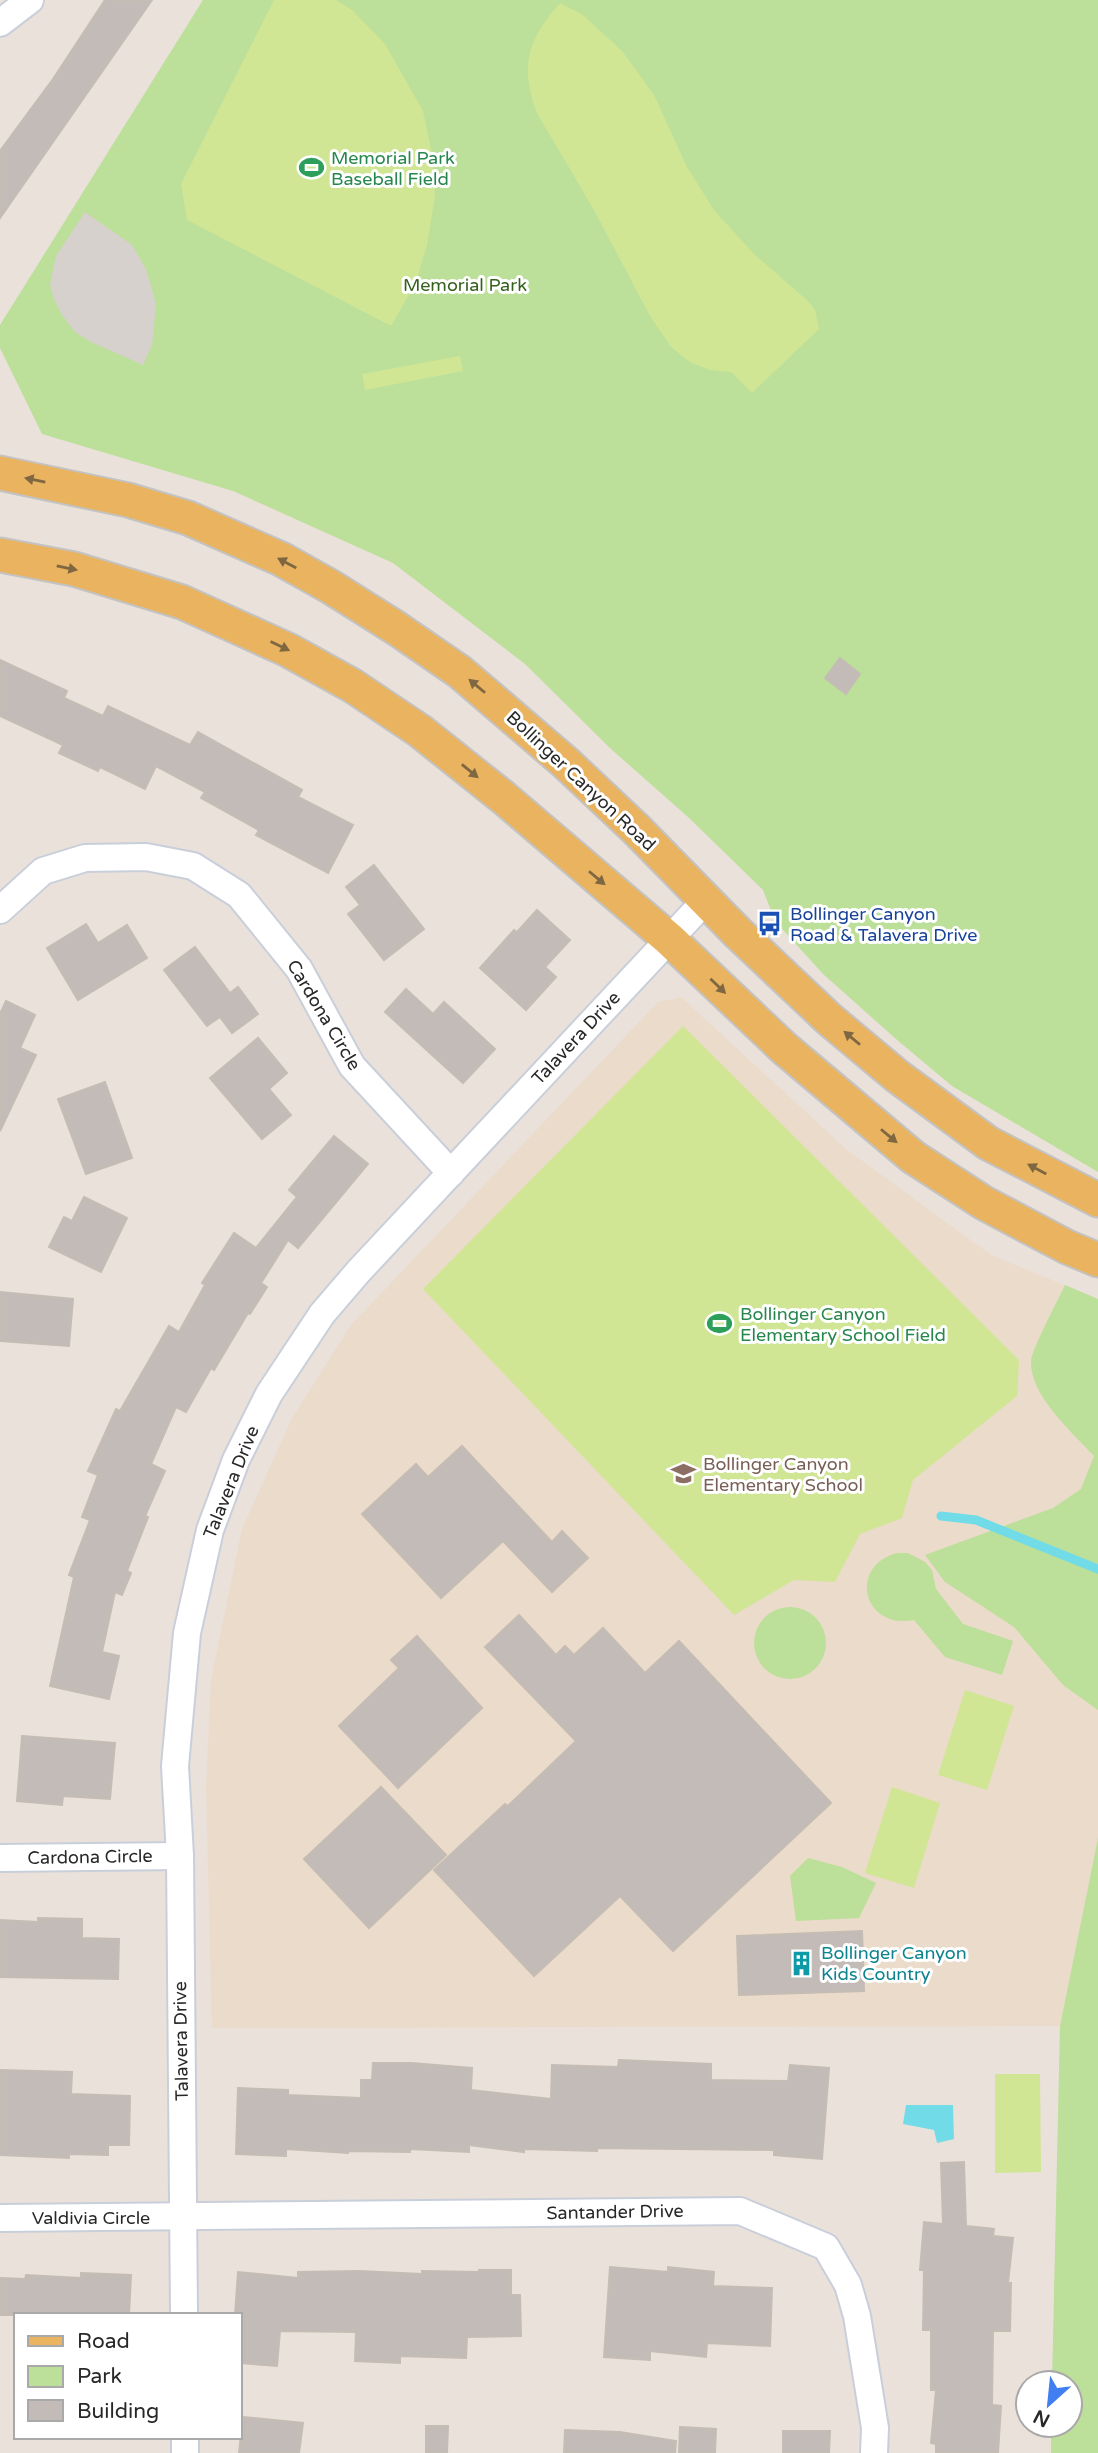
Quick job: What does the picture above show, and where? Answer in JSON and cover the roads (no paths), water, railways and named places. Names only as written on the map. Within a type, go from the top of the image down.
[{"type":"main road","name":"Bollinger Canyon Road","points":[[0,473],[128,500],[188,518],[281,559],[331,587],[460,672],[566,762],[829,1019],[897,1076],[988,1143],[1098,1200]]},
{"type":"main road","points":[[0,555],[74,569],[182,602],[288,650],[353,687],[420,731],[451,756],[669,939],[784,1048],[914,1157],[984,1203],[1098,1261]]},
{"type":"street","points":[[0,23],[30,0]]},
{"type":"street","name":"Cardona Circle","points":[[0,910],[43,871],[85,858],[146,857],[193,866],[239,895],[299,969],[352,1066],[451,1173]]},
{"type":"street","name":"Talavera Drive","points":[[184,2313],[180,1856],[175,1766],[187,1633],[209,1530],[236,1460],[269,1394],[322,1314],[706,900]]},
{"type":"street","name":"Cardona Circle","points":[[0,1858],[180,1856]]},
{"type":"street","name":"Santander Drive","points":[[183,2217],[740,2211],[826,2247],[848,2285],[857,2316],[875,2428],[874,2453]]},
{"type":"street","name":"Valdivia Circle","points":[[0,2218],[183,2217]]},
{"type":"water","points":[[906,2105],[953,2105],[954,2139],[937,2143],[934,2130],[903,2124]]},
{"type":"waterway","points":[[941,1516],[976,1520],[1098,1569]]},
{"type":"place","name":"Memorial Park Baseball Field","points":[[311,168]]},
{"type":"place","name":"Bollinger Canyon Road & Talavera Drive","points":[[770,924]]},
{"type":"place","name":"Bollinger Canyon Elementary School Field","points":[[720,1324]]},
{"type":"place","name":"Bollinger Canyon Elementary School","points":[[683,1474]]},
{"type":"place","name":"Bollinger Canyon Kids Country","points":[[801,1963]]},
{"type":"park label","name":"Memorial Park","points":[[465,285]]}]
